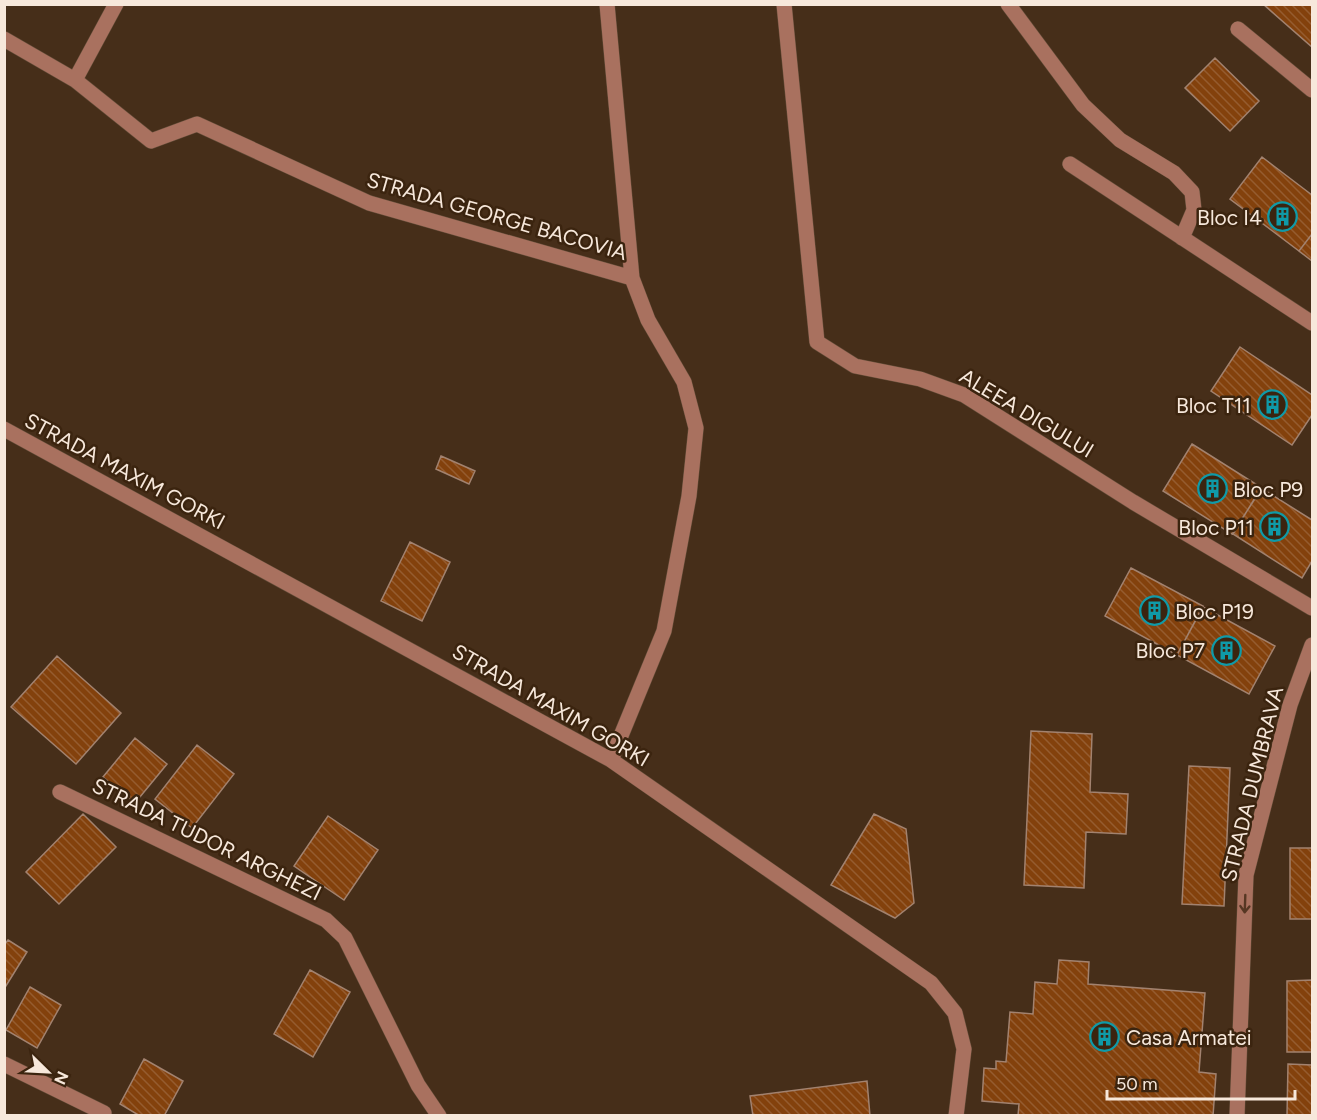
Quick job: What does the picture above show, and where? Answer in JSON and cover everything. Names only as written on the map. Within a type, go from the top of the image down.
[{"type":"street","points":[[75,80],[116,4]]},
{"type":"street","points":[[607,4],[632,278],[648,320],[684,382],[696,428],[689,496],[664,631],[611,760]]},
{"type":"street","name":"ALEEA DIGULUI","points":[[784,4],[817,342],[855,366],[920,379],[963,394],[1133,502],[1312,608]]},
{"type":"street","points":[[1008,4],[1083,105],[1120,140],[1174,172],[1192,192],[1194,210],[1182,238]]},
{"type":"street","points":[[1238,29],[1312,90]]},
{"type":"street","name":"STRADA GEORGE BACOVIA","points":[[4,39],[75,80],[151,141],[197,124],[369,203],[632,278]]},
{"type":"street","points":[[1070,164],[1312,323]]},
{"type":"street","name":"STRADA MAXIM GORKI","points":[[4,429],[611,760],[931,983],[955,1013],[964,1049],[956,1116]]},
{"type":"street","name":"STRADA DUMBRAVA","points":[[1237,1116],[1246,875],[1290,705],[1312,645]]},
{"type":"street","name":"STRADA TUDOR ARGHEZI","points":[[60,792],[326,920],[345,938],[418,1085],[439,1116]]},
{"type":"street","points":[[4,1064],[104,1113]]},
{"type":"building","points":[[1263,4],[1312,4],[1312,47]]},
{"type":"building","points":[[1215,58],[1259,101],[1230,131],[1185,88]]},
{"type":"building","name":"Bloc I4","points":[[1262,157],[1312,195],[1312,234],[1299,251],[1230,199]]},
{"type":"building","points":[[1312,234],[1312,261],[1299,251]]},
{"type":"building","name":"Bloc T11","points":[[1240,347],[1312,395],[1312,415],[1292,445],[1211,391]]},
{"type":"building","name":"Bloc P9","points":[[1192,444],[1262,488],[1232,534],[1163,491]]},
{"type":"building","points":[[441,456],[475,471],[469,484],[436,469]]},
{"type":"building","name":"Bloc P11","points":[[1261,488],[1312,520],[1312,561],[1302,578],[1233,534]]},
{"type":"building","points":[[410,542],[450,562],[422,621],[381,601]]},
{"type":"building","name":"Bloc P19","points":[[1131,568],[1203,606],[1177,655],[1105,616]]},
{"type":"building","name":"Bloc P7","points":[[1203,607],[1275,646],[1249,694],[1177,655]]},
{"type":"building","points":[[57,656],[121,713],[76,764],[11,707]]},
{"type":"building","points":[[1031,731],[1092,734],[1090,792],[1128,794],[1126,834],[1086,832],[1084,888],[1024,885]]},
{"type":"building","points":[[135,738],[167,764],[135,803],[103,777]]},
{"type":"building","points":[[197,745],[234,774],[192,828],[155,799]]},
{"type":"building","points":[[1189,766],[1230,768],[1224,906],[1182,904]]},
{"type":"building","points":[[83,814],[116,847],[59,904],[26,872]]},
{"type":"building","points":[[874,814],[906,829],[914,903],[895,918],[831,885]]},
{"type":"building","points":[[328,816],[378,850],[344,900],[294,866]]},
{"type":"building","points":[[1290,848],[1312,848],[1312,919],[1290,919]]},
{"type":"building","points":[[8,940],[27,952],[4,989],[4,945]]},
{"type":"building","name":"Casa Armatei","points":[[1059,960],[1089,962],[1088,984],[1205,993],[1199,1072],[1216,1074],[1213,1116],[1018,1116],[1019,1104],[982,1101],[984,1068],[996,1069],[996,1061],[1006,1062],[1010,1012],[1033,1014],[1035,982],[1057,984]]},
{"type":"building","points":[[310,970],[350,992],[313,1057],[274,1034]]},
{"type":"building","points":[[1312,980],[1312,1052],[1287,1052],[1287,981]]},
{"type":"building","points":[[30,987],[61,1005],[37,1048],[6,1030]]},
{"type":"building","points":[[144,1059],[183,1081],[164,1116],[140,1116],[120,1104]]},
{"type":"building","points":[[1288,1064],[1312,1065],[1312,1116],[1287,1116]]},
{"type":"building","points":[[867,1081],[870,1116],[753,1116],[750,1096]]},
{"type":"place","name":"Bloc I4","points":[[1283,217]]},
{"type":"place","name":"Bloc T11","points":[[1272,405]]},
{"type":"place","name":"Bloc P9","points":[[1212,489]]},
{"type":"place","name":"Bloc P11","points":[[1275,527]]},
{"type":"place","name":"Bloc P19","points":[[1154,611]]},
{"type":"place","name":"Bloc P7","points":[[1226,650]]},
{"type":"place","name":"Casa Armatei","points":[[1105,1037]]}]
